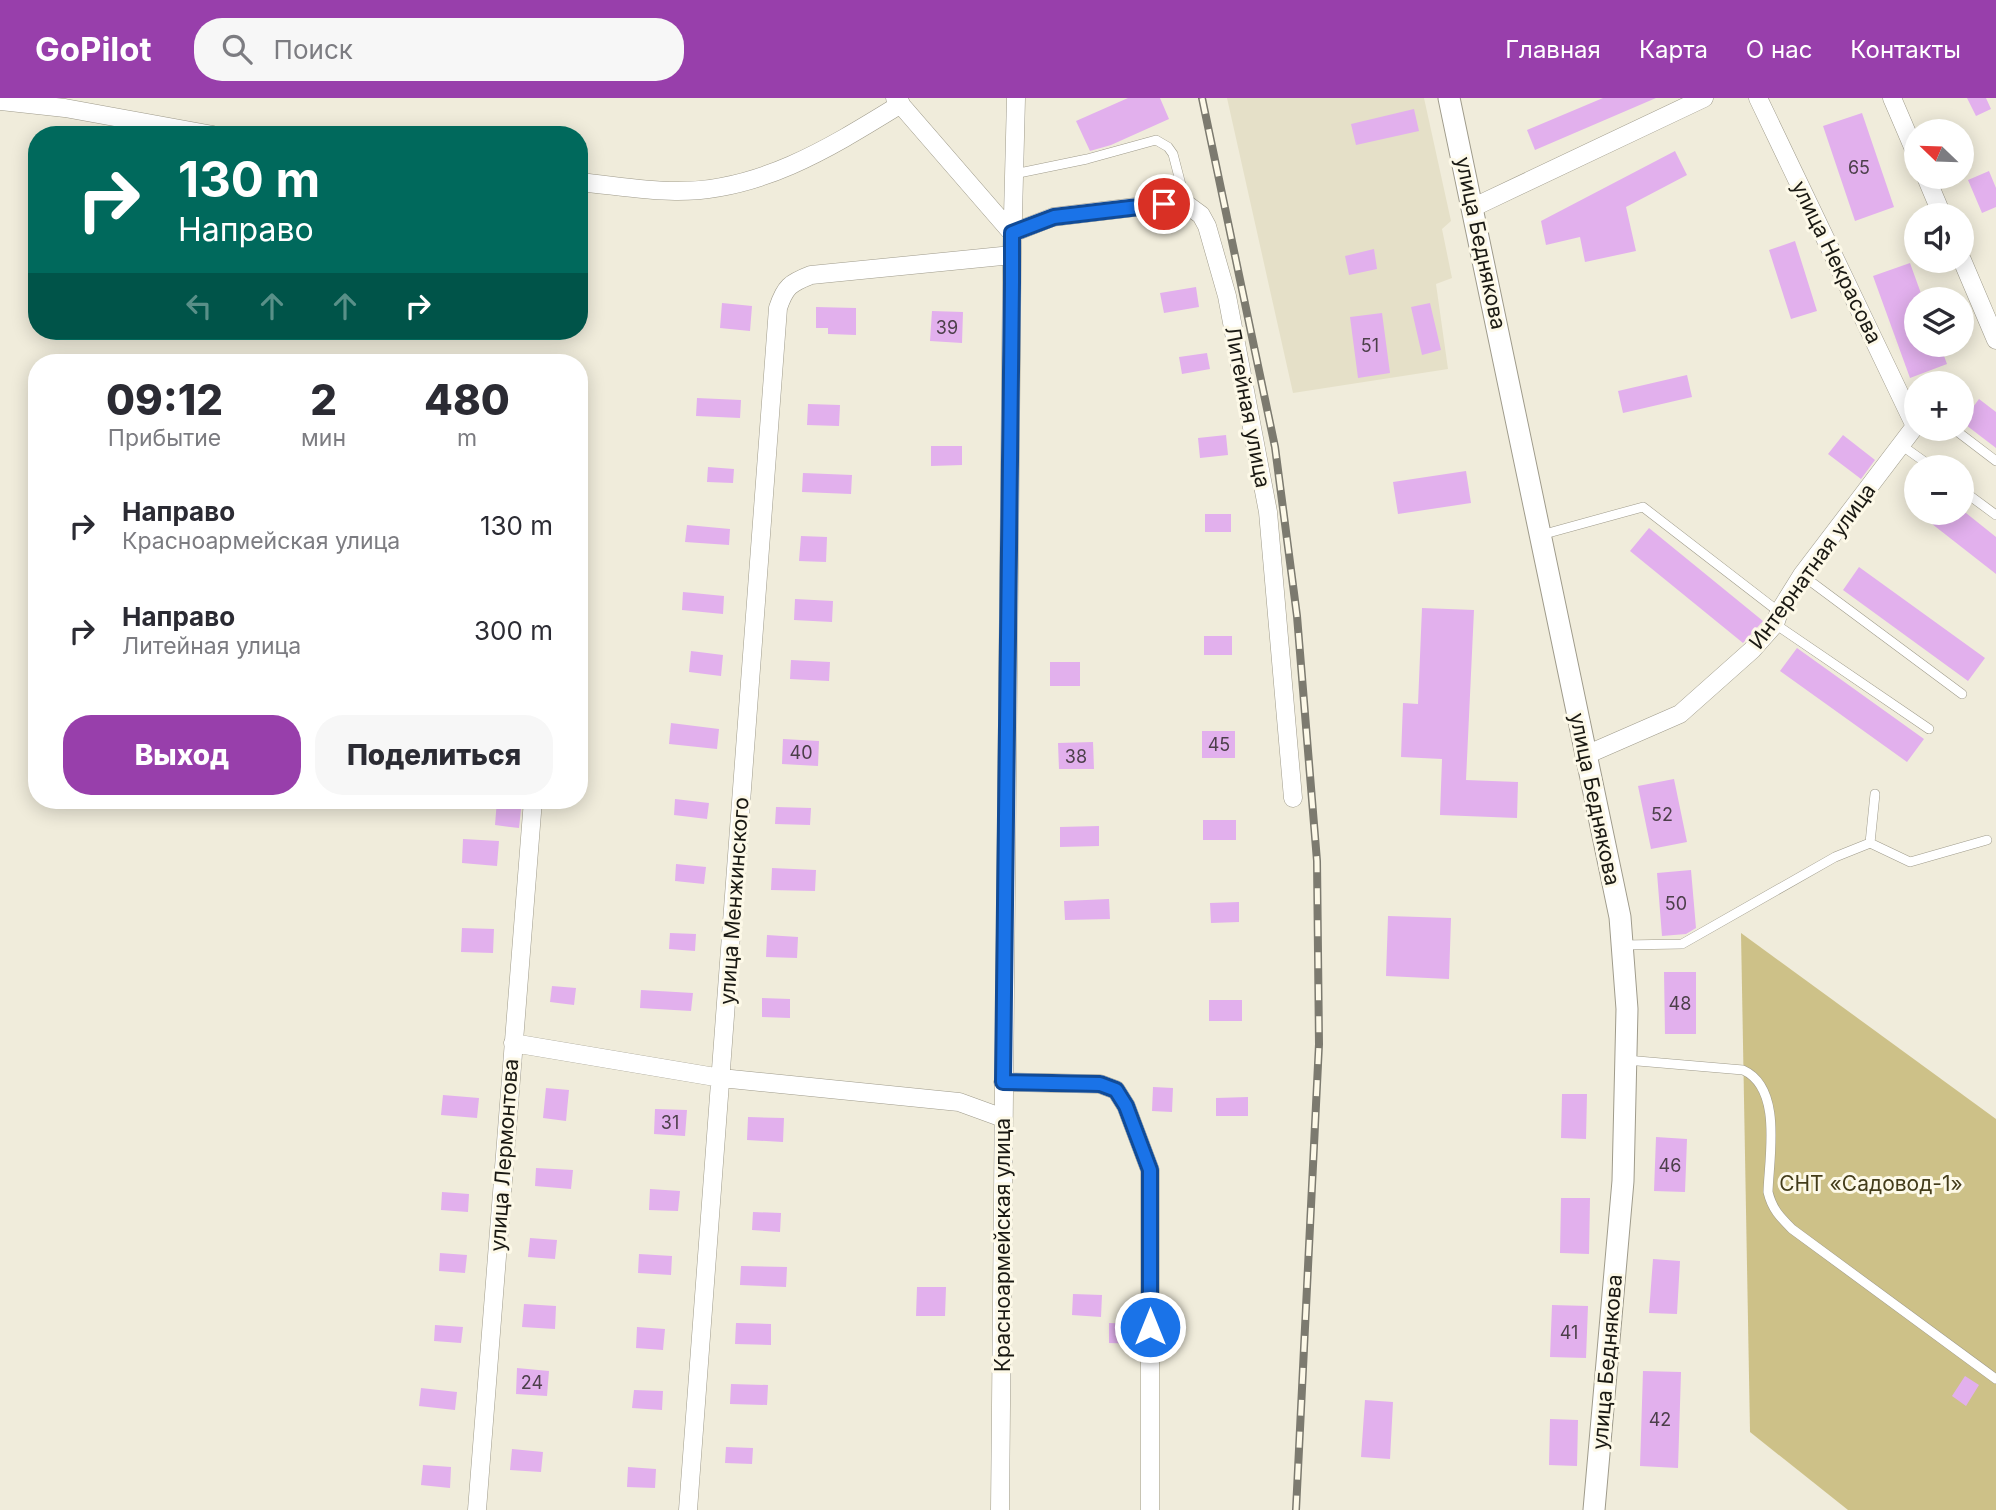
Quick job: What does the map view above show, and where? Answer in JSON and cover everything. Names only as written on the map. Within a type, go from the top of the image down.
[{"type":"street","name":"Красноармейская улица","points":[[1000,1510],[1012,233],[1016,98]]},
{"type":"street","name":"улица Беднякова","points":[[1449,98],[1474,207],[1620,917],[1627,1009],[1623,1181],[1594,1510]]},
{"type":"street","points":[[1474,207],[1704,98]]},
{"type":"street","name":"улица Некрасова","points":[[1758,98],[1904,401]]},
{"type":"street","points":[[1892,98],[1904,126]]},
{"type":"street","points":[[0,101],[65,108],[164,126]]},
{"type":"street","points":[[588,183],[676,191],[729,185],[796,165],[898,101],[1012,233],[1054,217],[1164,204],[1186,204]]},
{"type":"street","name":"Литейная улица","points":[[1186,204],[1201,215],[1207,226],[1227,296],[1268,512],[1293,798]]},
{"type":"street","name":"улица Менжинского","points":[[688,1510],[778,308],[783,292],[794,282],[811,275],[1012,255]]},
{"type":"street","points":[[1968,273],[1996,340]]},
{"type":"street","name":"Интернатная улица","points":[[1586,755],[1680,714],[1752,650],[1777,618],[1802,575],[1904,441]]},
{"type":"street","name":"улица Лермонтова","points":[[477,1510],[532,809]]},
{"type":"street","points":[[513,1043],[721,1078],[958,1102],[1003,1118]]},
{"type":"street","points":[[1003,1082],[1100,1084],[1116,1090],[1126,1106],[1150,1170],[1150,1510]]},
{"type":"lane","points":[[1014,174],[1087,159],[1156,140],[1168,147],[1172,154],[1186,204]]},
{"type":"lane","points":[[1970,441],[1996,461]]},
{"type":"lane","points":[[1901,445],[1915,455]]},
{"type":"lane","points":[[1974,498],[1996,515]]},
{"type":"lane","points":[[1541,535],[1643,507],[1777,618],[1929,729]]},
{"type":"lane","points":[[1802,575],[1962,694]]},
{"type":"lane","points":[[1870,843],[1875,794]]},
{"type":"lane","points":[[1622,945],[1682,944],[1835,857],[1870,843],[1910,862],[1987,840]]},
{"type":"lane","points":[[1626,1060],[1743,1070],[1753,1074],[1766,1097],[1771,1116],[1768,1192],[1770,1205],[1777,1214],[1792,1229],[1996,1379]]},
{"type":"shaded area","points":[[1227,98],[1424,98],[1451,221],[1442,229],[1452,278],[1436,284],[1448,369],[1293,393]]},
{"type":"green space","name":"СНТ «Садовод-1»","points":[[1741,933],[1996,1119],[1996,1510],[1848,1510],[1750,1432]]},
{"type":"building","points":[[1128,98],[1160,98],[1169,119],[1111,145],[1090,151],[1076,121]]},
{"type":"building","points":[[1603,98],[1656,98],[1535,150],[1527,130]]},
{"type":"building","points":[[1967,98],[1986,98],[1991,109],[1976,116]]},
{"type":"building","points":[[1414,109],[1419,131],[1356,145],[1351,124]]},
{"type":"building","points":[[1862,113],[1894,207],[1855,221],[1823,126]]},
{"type":"building","points":[[1675,151],[1687,175],[1626,207],[1636,251],[1585,262],[1580,237],[1546,245],[1541,221]]},
{"type":"building","points":[[1989,171],[1996,188],[1996,207],[1982,213],[1972,189],[1974,189],[1974,177]]},
{"type":"building","points":[[1795,241],[1817,311],[1791,319],[1769,250]]},
{"type":"building","points":[[1374,249],[1377,269],[1349,275],[1345,256]]},
{"type":"building","points":[[1904,265],[1904,273],[1914,273],[1919,287],[1904,287],[1904,357],[1944,357],[1947,364],[1928,371],[1907,371],[1873,276]]},
{"type":"building","points":[[1196,287],[1199,307],[1164,313],[1160,293]]},
{"type":"building","points":[[722,303],[752,306],[750,331],[720,328]]},
{"type":"building","points":[[1430,303],[1441,350],[1422,355],[1411,307]]},
{"type":"building","points":[[816,307],[856,308],[856,335],[828,334],[828,328],[816,328]]},
{"type":"building","points":[[932,311],[963,312],[962,343],[930,341]]},
{"type":"building","points":[[1382,313],[1390,373],[1358,378],[1350,317]]},
{"type":"building","points":[[1207,353],[1210,369],[1182,374],[1179,357]]},
{"type":"building","points":[[1687,375],[1692,397],[1623,413],[1618,391]]},
{"type":"building","points":[[697,398],[741,400],[740,418],[696,416]]},
{"type":"building","points":[[1979,399],[1996,412],[1996,448],[1974,431],[1974,406]]},
{"type":"building","points":[[808,404],[840,405],[839,426],[807,425]]},
{"type":"building","points":[[1226,435],[1228,455],[1200,458],[1198,438]]},
{"type":"building","points":[[1843,435],[1875,460],[1861,479],[1828,454]]},
{"type":"building","points":[[931,446],[962,446],[962,465],[931,466]]},
{"type":"building","points":[[708,467],[734,469],[733,483],[707,482]]},
{"type":"building","points":[[1466,471],[1471,503],[1398,514],[1393,482]]},
{"type":"building","points":[[803,473],[852,475],[851,494],[802,492]]},
{"type":"building","points":[[1205,514],[1231,514],[1231,532],[1205,532]]},
{"type":"building","points":[[1974,519],[1996,537],[1996,574],[1933,525],[1974,525]]},
{"type":"building","points":[[687,525],[730,529],[729,545],[685,542]]},
{"type":"building","points":[[1649,528],[1763,621],[1743,643],[1630,551]]},
{"type":"building","points":[[801,536],[827,537],[826,562],[799,561]]},
{"type":"building","points":[[1859,567],[1985,658],[1968,681],[1843,590]]},
{"type":"building","points":[[683,592],[724,596],[723,614],[682,610]]},
{"type":"building","points":[[795,599],[833,601],[832,622],[794,620]]},
{"type":"building","points":[[1422,608],[1474,610],[1466,780],[1518,782],[1517,818],[1440,815],[1442,759],[1401,757],[1403,703],[1418,704]]},
{"type":"building","points":[[1204,636],[1232,636],[1232,655],[1204,655]]},
{"type":"building","points":[[1797,648],[1924,739],[1907,762],[1780,671]]},
{"type":"building","points":[[691,651],[723,655],[721,676],[689,672]]},
{"type":"building","points":[[791,660],[830,662],[829,681],[790,679]]},
{"type":"building","points":[[1050,662],[1080,662],[1080,686],[1050,686]]},
{"type":"building","points":[[671,723],[719,729],[717,749],[669,744]]},
{"type":"building","points":[[1202,731],[1235,731],[1235,758],[1202,758]]},
{"type":"building","points":[[783,739],[819,741],[818,766],[782,764]]},
{"type":"building","points":[[1093,742],[1094,769],[1059,769],[1058,743]]},
{"type":"building","points":[[1674,779],[1687,842],[1651,849],[1638,786]]},
{"type":"building","points":[[675,799],[709,803],[707,819],[674,815]]},
{"type":"building","points":[[776,807],[811,808],[810,825],[775,824]]},
{"type":"building","points":[[496,809],[521,809],[519,828],[495,825]]},
{"type":"building","points":[[1203,820],[1236,820],[1236,840],[1203,840]]},
{"type":"building","points":[[1099,826],[1099,846],[1060,847],[1060,827]]},
{"type":"building","points":[[463,839],[499,841],[497,866],[462,863]]},
{"type":"building","points":[[676,864],[706,867],[704,884],[675,881]]},
{"type":"building","points":[[772,868],[816,870],[815,891],[771,890]]},
{"type":"building","points":[[1691,870],[1696,928],[1686,934],[1662,936],[1657,873]]},
{"type":"building","points":[[1109,899],[1110,919],[1065,920],[1064,901]]},
{"type":"building","points":[[1239,902],[1239,922],[1211,923],[1210,903]]},
{"type":"building","points":[[1388,916],[1451,918],[1449,979],[1386,976]]},
{"type":"building","points":[[462,928],[494,929],[493,953],[461,952]]},
{"type":"building","points":[[670,933],[696,934],[695,951],[669,949]]},
{"type":"building","points":[[767,935],[798,937],[797,958],[766,957]]},
{"type":"building","points":[[1664,972],[1696,972],[1696,1034],[1665,1034]]},
{"type":"building","points":[[552,986],[576,988],[574,1005],[550,1002]]},
{"type":"building","points":[[641,990],[693,993],[691,1011],[640,1008]]},
{"type":"building","points":[[762,998],[790,999],[790,1018],[762,1017]]},
{"type":"building","points":[[1209,1000],[1242,1000],[1242,1021],[1209,1021]]},
{"type":"building","points":[[1153,1087],[1173,1088],[1172,1112],[1152,1111]]},
{"type":"building","points":[[546,1088],[569,1090],[566,1121],[543,1118]]},
{"type":"building","points":[[1562,1094],[1587,1094],[1586,1139],[1561,1138]]},
{"type":"building","points":[[443,1095],[479,1098],[477,1118],[441,1115]]},
{"type":"building","points":[[1248,1097],[1248,1116],[1216,1116],[1216,1098]]},
{"type":"building","points":[[655,1109],[687,1110],[685,1136],[654,1134]]},
{"type":"building","points":[[748,1117],[784,1118],[783,1142],[747,1140]]},
{"type":"building","points":[[1656,1137],[1687,1139],[1685,1192],[1654,1191]]},
{"type":"building","points":[[536,1168],[573,1170],[571,1189],[535,1186]]},
{"type":"building","points":[[650,1189],[680,1191],[678,1211],[649,1210]]},
{"type":"building","points":[[442,1192],[469,1194],[468,1212],[441,1210]]},
{"type":"building","points":[[1561,1198],[1590,1198],[1589,1254],[1560,1253]]},
{"type":"building","points":[[753,1212],[781,1213],[780,1232],[752,1230]]},
{"type":"building","points":[[530,1238],[557,1240],[555,1259],[528,1257]]},
{"type":"building","points":[[440,1253],[467,1255],[465,1273],[439,1271]]},
{"type":"building","points":[[639,1254],[672,1256],[671,1275],[638,1273]]},
{"type":"building","points":[[1653,1259],[1680,1261],[1677,1314],[1649,1313]]},
{"type":"building","points":[[741,1266],[787,1267],[786,1287],[740,1285]]},
{"type":"building","points":[[917,1287],[946,1287],[945,1316],[916,1316]]},
{"type":"building","points":[[1073,1294],[1102,1295],[1101,1317],[1072,1315]]},
{"type":"building","points":[[524,1304],[556,1306],[555,1329],[522,1327]]},
{"type":"building","points":[[1552,1305],[1588,1306],[1586,1358],[1550,1357]]},
{"type":"building","points":[[736,1323],[771,1324],[771,1345],[735,1344]]},
{"type":"building","points":[[1109,1323],[1139,1324],[1139,1344],[1109,1343]]},
{"type":"building","points":[[435,1325],[463,1327],[461,1343],[434,1341]]},
{"type":"building","points":[[637,1327],[665,1329],[663,1350],[636,1348]]},
{"type":"building","points":[[517,1368],[549,1371],[547,1396],[516,1394]]},
{"type":"building","points":[[1643,1371],[1681,1372],[1678,1468],[1640,1466]]},
{"type":"building","points":[[1965,1376],[1979,1385],[1966,1406],[1952,1396]]},
{"type":"building","points":[[731,1384],[768,1385],[767,1405],[730,1404]]},
{"type":"building","points":[[421,1388],[457,1392],[455,1410],[419,1406]]},
{"type":"building","points":[[634,1390],[663,1391],[662,1410],[632,1408]]},
{"type":"building","points":[[1365,1400],[1393,1402],[1390,1459],[1361,1457]]},
{"type":"building","points":[[1550,1419],[1578,1420],[1577,1466],[1549,1465]]},
{"type":"building","points":[[726,1447],[753,1448],[752,1464],[725,1463]]},
{"type":"building","points":[[512,1449],[543,1452],[541,1472],[510,1470]]},
{"type":"building","points":[[423,1465],[451,1467],[450,1488],[421,1485]]},
{"type":"building","points":[[628,1467],[656,1469],[655,1488],[627,1487]]},
{"type":"railway","points":[[1202,98],[1275,447],[1297,616],[1317,861],[1319,1044],[1296,1510]]},
{"type":"route","points":[[1150,1327],[1150,1170],[1126,1106],[1116,1090],[1100,1084],[1003,1082],[1012,233],[1054,217],[1164,204]]}]
